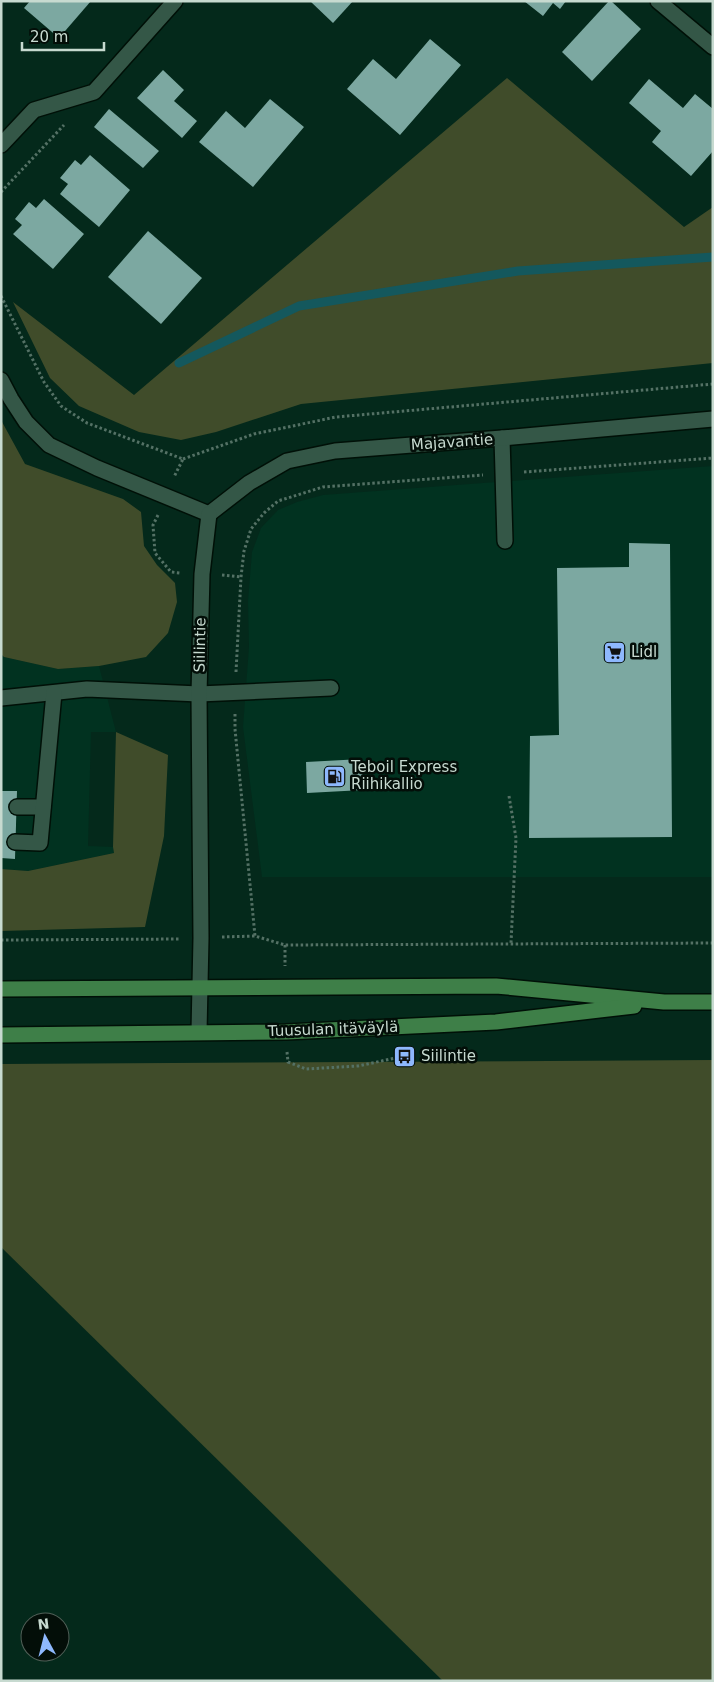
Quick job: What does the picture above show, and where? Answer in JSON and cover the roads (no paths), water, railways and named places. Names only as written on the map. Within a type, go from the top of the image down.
[{"type":"main road","name":"Tuusulan itäväylä","points":[[1,989],[496,986],[664,1002],[713,1002]]},
{"type":"main road","name":"Tuusulan itäväylä","points":[[1,1035],[286,1032],[496,1022],[664,1002]]},
{"type":"street","points":[[1,145],[34,110],[94,92],[175,1]]},
{"type":"street","points":[[658,1],[713,47]]},
{"type":"street","points":[[1,380],[10,399],[26,422],[50,445],[97,468],[209,514]]},
{"type":"street","name":"Majavantie","points":[[209,514],[249,483],[287,460],[335,451],[713,419]]},
{"type":"street","points":[[502,438],[505,541]]},
{"type":"street","name":"Siilintie","points":[[199,1032],[199,694],[202,574],[209,514]]},
{"type":"street","points":[[1,698],[87,689],[199,694],[331,688]]},
{"type":"street","points":[[15,842],[40,843],[54,693]]},
{"type":"street","points":[[16,807],[43,807]]},
{"type":"waterway","points":[[179,363],[299,306],[518,271],[713,257]]},
{"type":"place","name":"Lidl","points":[[615,652]]},
{"type":"place","name":"Teboil Express Riihikallio","points":[[335,776]]},
{"type":"place","name":"Siilintie","points":[[405,1056]]}]
